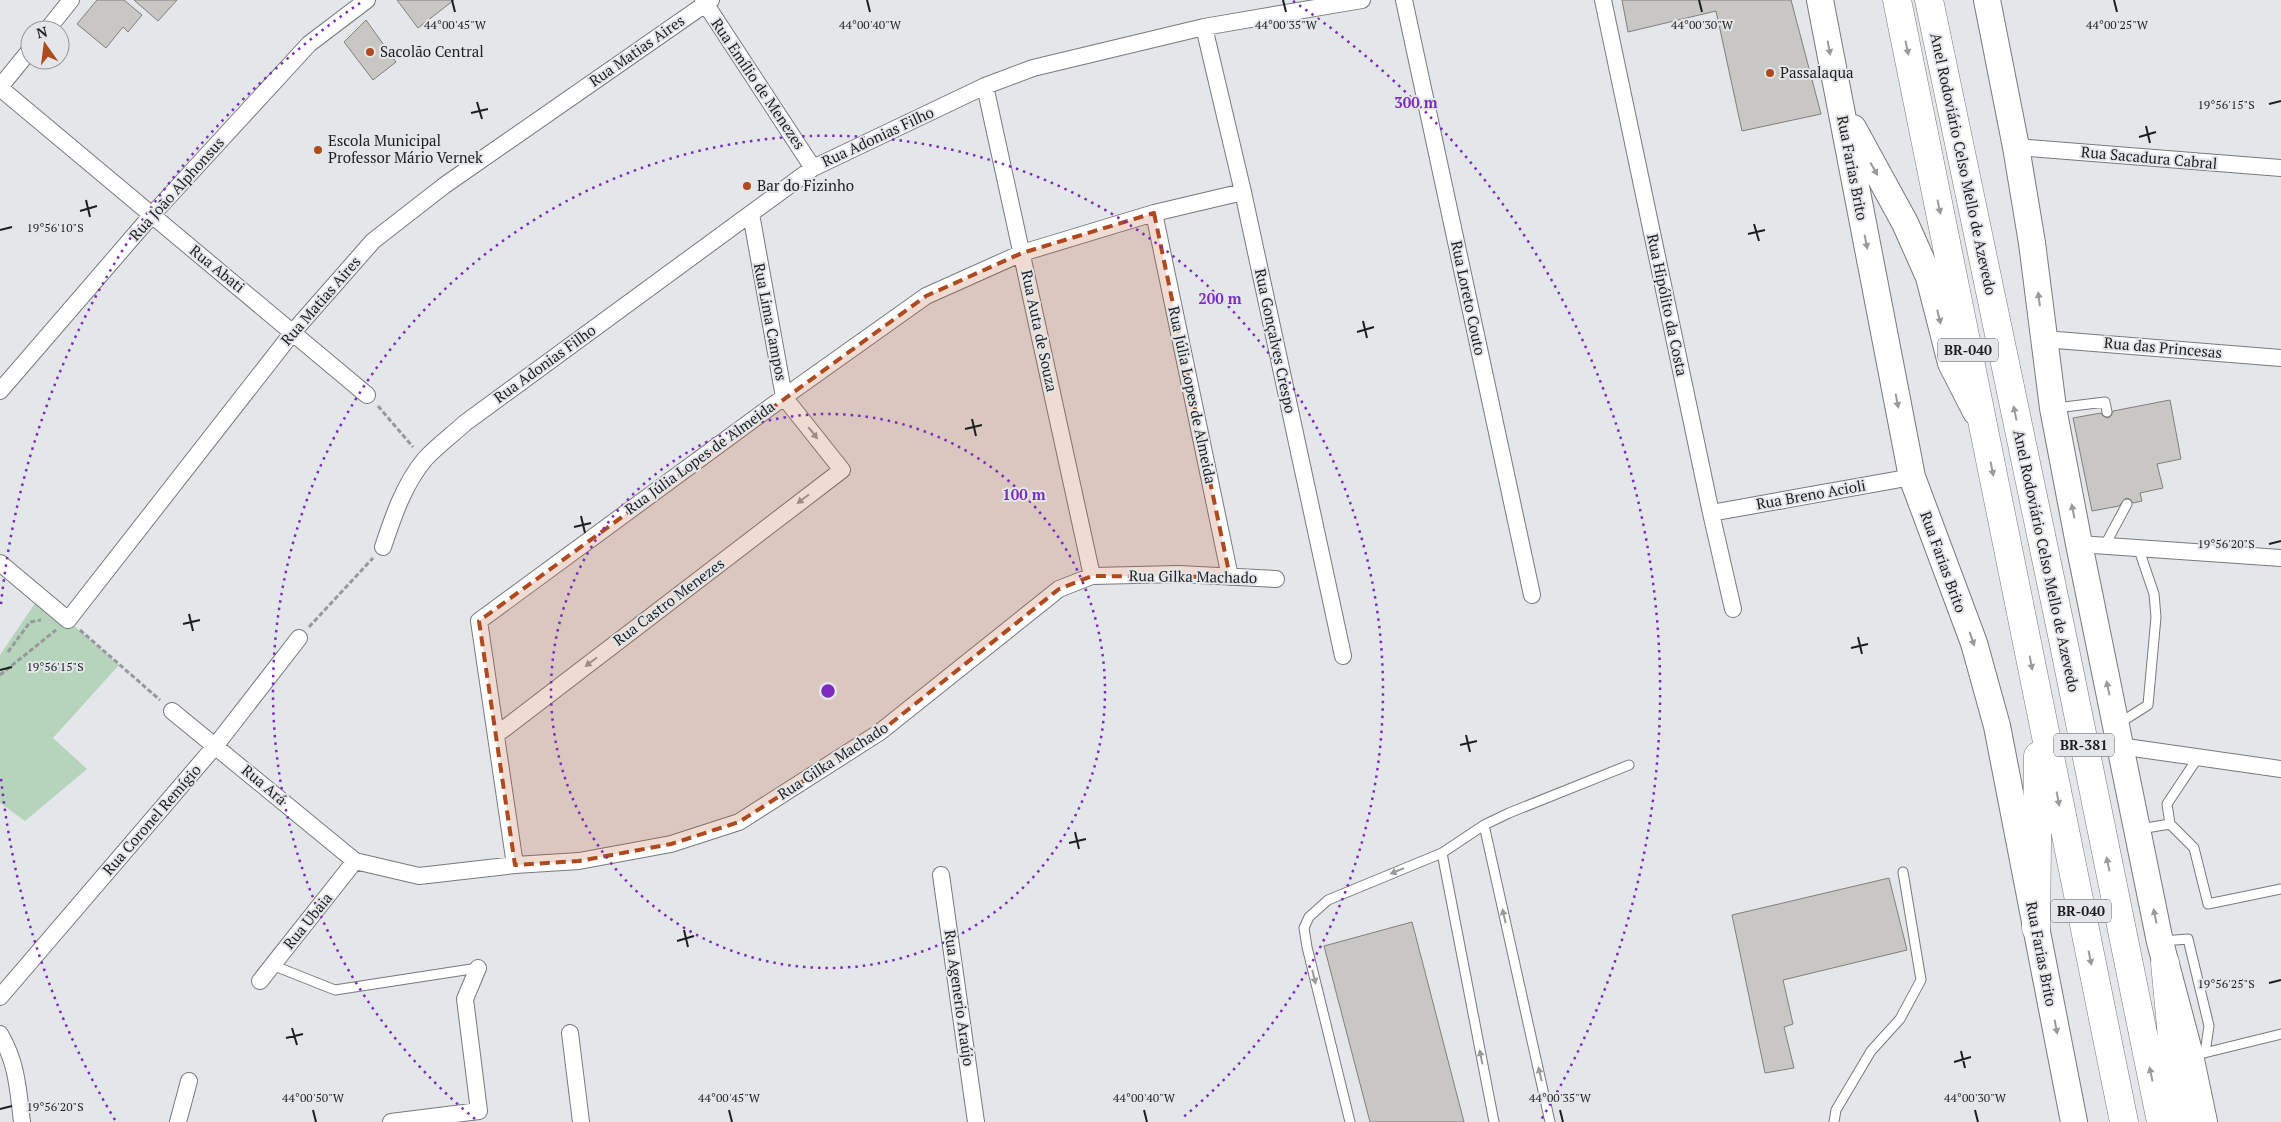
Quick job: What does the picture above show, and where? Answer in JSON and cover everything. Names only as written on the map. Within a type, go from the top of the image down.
[{"type":"highway","name":"Anel Rodoviário Celso Mello de Azevedo","points":[[1897,0],[2124,1122]]},
{"type":"highway","name":"Anel Rodoviário Celso Mello de Azevedo","points":[[1929,0],[2062,635],[2161,1122]]},
{"type":"highway","points":[[2036,928],[2038,700]]},
{"type":"highway","points":[[2163,953],[2180,1122]]},
{"type":"main road","name":"Rua Farias Brito","points":[[1820,0],[1912,477],[1974,643],[1997,726],[2074,1122]]},
{"type":"main road","points":[[1987,0],[2016,147],[2053,408],[2079,544],[2163,953],[2198,1054],[2204,1122]]},
{"type":"main road","points":[[1838,93],[1860,144],[1905,223],[1929,277],[1951,363],[1984,430]]},
{"type":"street","points":[[55,20],[71,0]]},
{"type":"street","name":"Rua João Alphonsus","points":[[0,391],[151,216],[309,44],[367,0]]},
{"type":"street","name":"Rua Adonias Filho","points":[[383,547],[408,484],[425,460],[465,423],[814,168],[986,86],[1033,68],[1204,27],[1361,0]]},
{"type":"street","name":"Rua Loreto Couto","points":[[1404,0],[1532,595]]},
{"type":"street","name":"Rua Hipólito da Costa","points":[[1603,0],[1733,609]]},
{"type":"street","name":"Rua Emílio de Menezes","points":[[706,1],[814,168]]},
{"type":"street","name":"Rua Matias Aires","points":[[68,620],[293,332],[373,241],[445,185],[706,1]]},
{"type":"street","name":"Rua Gonçalves Crespo","points":[[1204,27],[1243,192],[1343,656]]},
{"type":"street","points":[[0,87],[20,62]]},
{"type":"street","name":"Rua Auta de Souza","points":[[986,86],[1092,576]]},
{"type":"street","name":"Rua Abati","points":[[0,87],[151,216],[367,394]]},
{"type":"street","name":"Rua Sacadura Cabral","points":[[2016,147],[2281,168]]},
{"type":"street","name":"Rua Júlia Lopes de Almeida","points":[[515,865],[479,620],[784,397],[926,296],[1022,252],[1154,213],[1243,192]]},
{"type":"street","name":"Rua Júlia Lopes de Almeida","points":[[1154,213],[1230,577]]},
{"type":"street","name":"Rua Lima Campos","points":[[750,214],[784,397],[842,470]]},
{"type":"street","name":"Rua das Princesas","points":[[2044,339],[2281,358]]},
{"type":"street","name":"Rua Castro Menezes","points":[[496,735],[842,470]]},
{"type":"street","name":"Rua Breno Acioli","points":[[1711,513],[1912,477]]},
{"type":"street","points":[[2079,544],[2281,558]]},
{"type":"street","points":[[0,563],[68,620]]},
{"type":"street","name":"Rua Gilka Machado","points":[[355,861],[419,876],[515,865],[579,861],[671,844],[739,822],[880,732],[1059,589],[1092,576],[1179,574],[1276,579]]},
{"type":"street","name":"Rua Coronel Remígio","points":[[0,997],[216,745],[299,638]]},
{"type":"street","name":"Rua Ará","points":[[172,711],[216,745],[355,861]]},
{"type":"street","points":[[2118,736],[2200,756],[2281,769]]},
{"type":"street","name":"Rua Ubaia","points":[[260,980],[355,861]]},
{"type":"street","name":"Rua Agenerio Araújo","points":[[941,875],[976,1122]]},
{"type":"street","points":[[391,1122],[479,1111],[466,1000],[478,968]]},
{"type":"street","points":[[570,1033],[581,1122]]},
{"type":"street","points":[[0,1034],[11,1052],[18,1081],[22,1122]]},
{"type":"street","points":[[178,1122],[189,1081]]},
{"type":"lane","points":[[2053,408],[2105,402],[2107,412]]},
{"type":"lane","points":[[2106,545],[2127,504]]},
{"type":"lane","points":[[2118,736],[2148,705],[2156,617],[2154,594],[2138,547]]},
{"type":"lane","points":[[2200,756],[2167,804],[2170,824],[2194,848],[2208,904],[2281,889]]},
{"type":"lane","points":[[1350,1122],[1304,928],[1309,917],[1328,900],[1442,853],[1484,825],[1509,813],[1629,766]]},
{"type":"lane","points":[[2137,830],[2170,824]]},
{"type":"lane","points":[[1484,825],[1550,1122]]},
{"type":"lane","points":[[1442,853],[1494,1122]]},
{"type":"lane","points":[[1834,1122],[1836,1110],[1871,1051],[1900,1019],[1921,980],[1903,872]]},
{"type":"lane","points":[[272,965],[335,990],[478,968]]},
{"type":"lane","points":[[2198,1054],[2281,1034]]},
{"type":"path","points":[[367,394],[425,460]]},
{"type":"path","points":[[299,638],[383,547]]},
{"type":"path","points":[[8,652],[30,622],[55,617],[68,620],[172,711]]},
{"type":"path","points":[[0,675],[68,620]]},
{"type":"highlighted area","points":[[1154,213],[1230,577],[1092,576],[1059,589],[880,732],[739,822],[671,844],[579,861],[515,865],[479,621],[926,296],[1022,253]]},
{"type":"green space","points":[[40,596],[119,665],[53,738],[87,769],[25,821],[0,803],[0,655]]},
{"type":"building","points":[[97,0],[124,0],[142,15],[128,32],[123,27],[106,48],[77,24]]},
{"type":"building","points":[[134,0],[177,0],[158,21]]},
{"type":"building","points":[[397,0],[454,0],[418,28]]},
{"type":"building","name":"Passalaqua","points":[[1622,0],[1791,0],[1821,114],[1742,131],[1716,11],[1628,32]]},
{"type":"building","name":"Sacolão Central","points":[[366,20],[396,62],[373,80],[344,42]]},
{"type":"building","points":[[2170,400],[2181,459],[2157,464],[2163,488],[2140,493],[2142,501],[2133,503],[2130,499],[2126,498],[2119,506],[2092,511],[2073,418],[2101,413],[2108,418],[2113,411]]},
{"type":"building","points":[[1889,878],[1907,950],[1783,980],[1793,1024],[1784,1027],[1794,1068],[1765,1073],[1732,915]]},
{"type":"building","points":[[1412,922],[1464,1122],[1370,1122],[1324,946]]},
{"type":"place","name":"Sacolão Central","points":[[370,52]]},
{"type":"place","name":"Passalaqua","points":[[1770,73]]},
{"type":"place","name":"Escola Municipal Professor Mário Vernek","points":[[318,150]]},
{"type":"place","name":"Bar do Fizinho","points":[[747,186]]}]
